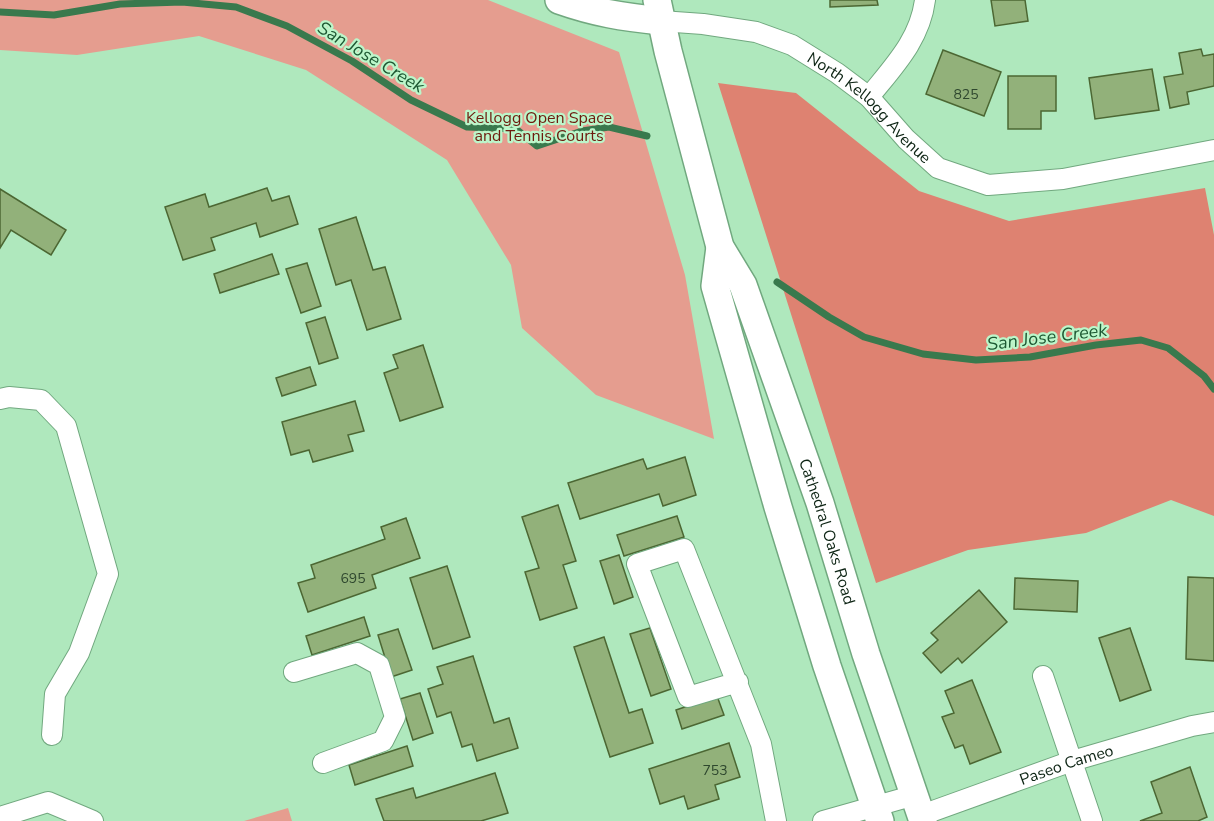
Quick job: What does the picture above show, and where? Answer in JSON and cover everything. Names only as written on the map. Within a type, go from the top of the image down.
[{"type":"main road","name":"North Kellogg Avenue","points":[[559,0],[600,13],[659,11]]},
{"type":"main road","name":"Cathedral Oaks Road","points":[[659,11],[720,247],[743,285],[820,503],[866,654],[920,810]]},
{"type":"main road","name":"Cathedral Oaks Road","points":[[720,247],[715,286],[718,297],[778,507],[877,814]]},
{"type":"street","points":[[869,97],[905,53],[923,18],[925,0]]},
{"type":"street","name":"North Kellogg Avenue","points":[[659,11],[703,24],[756,32],[792,45],[837,73],[869,97],[906,139],[938,168],[988,186],[1063,179],[1214,150]]},
{"type":"street","points":[[0,399],[9,397],[41,400],[66,426],[108,574],[79,653],[55,694],[52,735]]},
{"type":"street","points":[[738,682],[688,697],[637,564],[684,549],[738,682],[761,744],[777,821]]},
{"type":"street","points":[[294,672],[357,653],[379,665],[395,717],[383,741],[323,763]]},
{"type":"street","points":[[1043,676],[1092,821]]},
{"type":"street","name":"Paseo Cameo","points":[[823,821],[920,810],[1072,761],[1192,726],[1214,722]]},
{"type":"street","points":[[0,817],[48,802],[93,821]]},
{"type":"green space","name":"Kellogg Open Space and Tennis Courts","points":[[0,0],[488,0],[619,52],[685,275],[714,439],[596,395],[522,328],[511,265],[447,160],[306,70],[199,36],[77,55],[0,50]]},
{"type":"green space","points":[[288,808],[292,821],[244,821]]},
{"type":"shaded area","points":[[718,83],[796,93],[919,191],[1009,221],[1205,188],[1214,235],[1214,516],[1171,500],[1086,533],[968,550],[876,583]]},
{"type":"building","points":[[830,0],[877,0],[878,5],[830,7]]},
{"type":"building","points":[[991,0],[1025,0],[1028,21],[995,26]]},
{"type":"building","points":[[1201,49],[1203,56],[1214,54],[1214,86],[1187,92],[1189,104],[1170,108],[1164,77],[1183,74],[1179,53]]},
{"type":"building","points":[[943,50],[1001,72],[984,116],[926,94]]},
{"type":"building","points":[[1152,69],[1159,110],[1095,119],[1089,78]]},
{"type":"building","points":[[1008,76],[1056,76],[1056,111],[1041,111],[1041,129],[1008,129]]},
{"type":"building","points":[[267,188],[272,201],[289,196],[298,224],[260,237],[256,223],[211,238],[215,250],[183,260],[165,207],[205,194],[209,207]]},
{"type":"building","points":[[0,189],[66,230],[51,255],[11,230],[0,248]]},
{"type":"building","points":[[356,217],[373,270],[385,267],[401,319],[367,330],[351,280],[336,285],[319,229]]},
{"type":"building","points":[[272,254],[279,274],[220,293],[214,274]]},
{"type":"building","points":[[307,263],[321,306],[301,313],[286,269]]},
{"type":"building","points":[[325,317],[338,358],[319,364],[306,323]]},
{"type":"building","points":[[423,345],[443,407],[400,421],[384,373],[398,368],[393,355]]},
{"type":"building","points":[[310,367],[316,385],[282,396],[276,378]]},
{"type":"building","points":[[355,401],[364,431],[348,435],[353,451],[313,462],[309,450],[291,455],[282,422]]},
{"type":"building","points":[[685,457],[696,495],[663,506],[659,494],[580,519],[568,483],[643,459],[647,469]]},
{"type":"building","points":[[558,505],[576,561],[563,565],[577,608],[540,620],[525,572],[539,568],[522,517]]},
{"type":"building","points":[[677,516],[684,537],[624,556],[617,535]]},
{"type":"building","points":[[406,518],[420,558],[372,575],[376,588],[308,612],[298,583],[315,578],[311,565],[385,539],[381,527]]},
{"type":"building","points":[[619,555],[633,597],[614,604],[600,561]]},
{"type":"building","points":[[447,566],[470,637],[433,649],[410,578]]},
{"type":"building","points":[[1188,577],[1214,578],[1214,661],[1186,659]]},
{"type":"building","points":[[1015,578],[1078,581],[1077,612],[1014,609]]},
{"type":"building","points":[[979,590],[1007,622],[962,663],[958,658],[941,673],[923,653],[938,640],[931,633]]},
{"type":"building","points":[[364,617],[370,636],[312,655],[306,636]]},
{"type":"building","points":[[650,628],[671,689],[651,696],[630,634]]},
{"type":"building","points":[[1130,628],[1151,690],[1120,701],[1099,638]]},
{"type":"building","points":[[398,629],[412,670],[391,677],[378,635]]},
{"type":"building","points":[[604,637],[629,713],[642,709],[653,743],[610,757],[574,647]]},
{"type":"building","points":[[473,656],[494,723],[509,718],[518,748],[477,761],[472,744],[462,747],[451,712],[437,717],[428,689],[443,684],[437,667]]},
{"type":"building","points":[[972,680],[1001,752],[970,764],[963,745],[955,748],[942,717],[954,713],[945,691]]},
{"type":"building","points":[[420,693],[433,733],[413,740],[400,699]]},
{"type":"building","points":[[717,696],[724,715],[682,729],[676,710]]},
{"type":"building","points":[[729,743],[740,777],[715,785],[719,799],[688,809],[684,796],[660,804],[649,769]]},
{"type":"building","points":[[407,746],[413,766],[355,785],[349,765]]},
{"type":"building","points":[[1190,767],[1207,817],[1198,821],[1140,821],[1162,813],[1151,782]]},
{"type":"building","points":[[495,773],[508,813],[481,821],[384,821],[376,799],[413,788],[416,798]]},
{"type":"waterway","name":"San Jose Creek","points":[[0,12],[54,15],[120,4],[182,2],[236,7],[287,26],[352,61],[411,100],[467,127],[516,129],[537,146],[582,131],[609,127],[647,136]]},
{"type":"waterway","name":"San Jose Creek","points":[[777,282],[864,337],[923,354],[976,360],[1030,357],[1096,345],[1141,340],[1168,348],[1204,376],[1214,389]]}]
